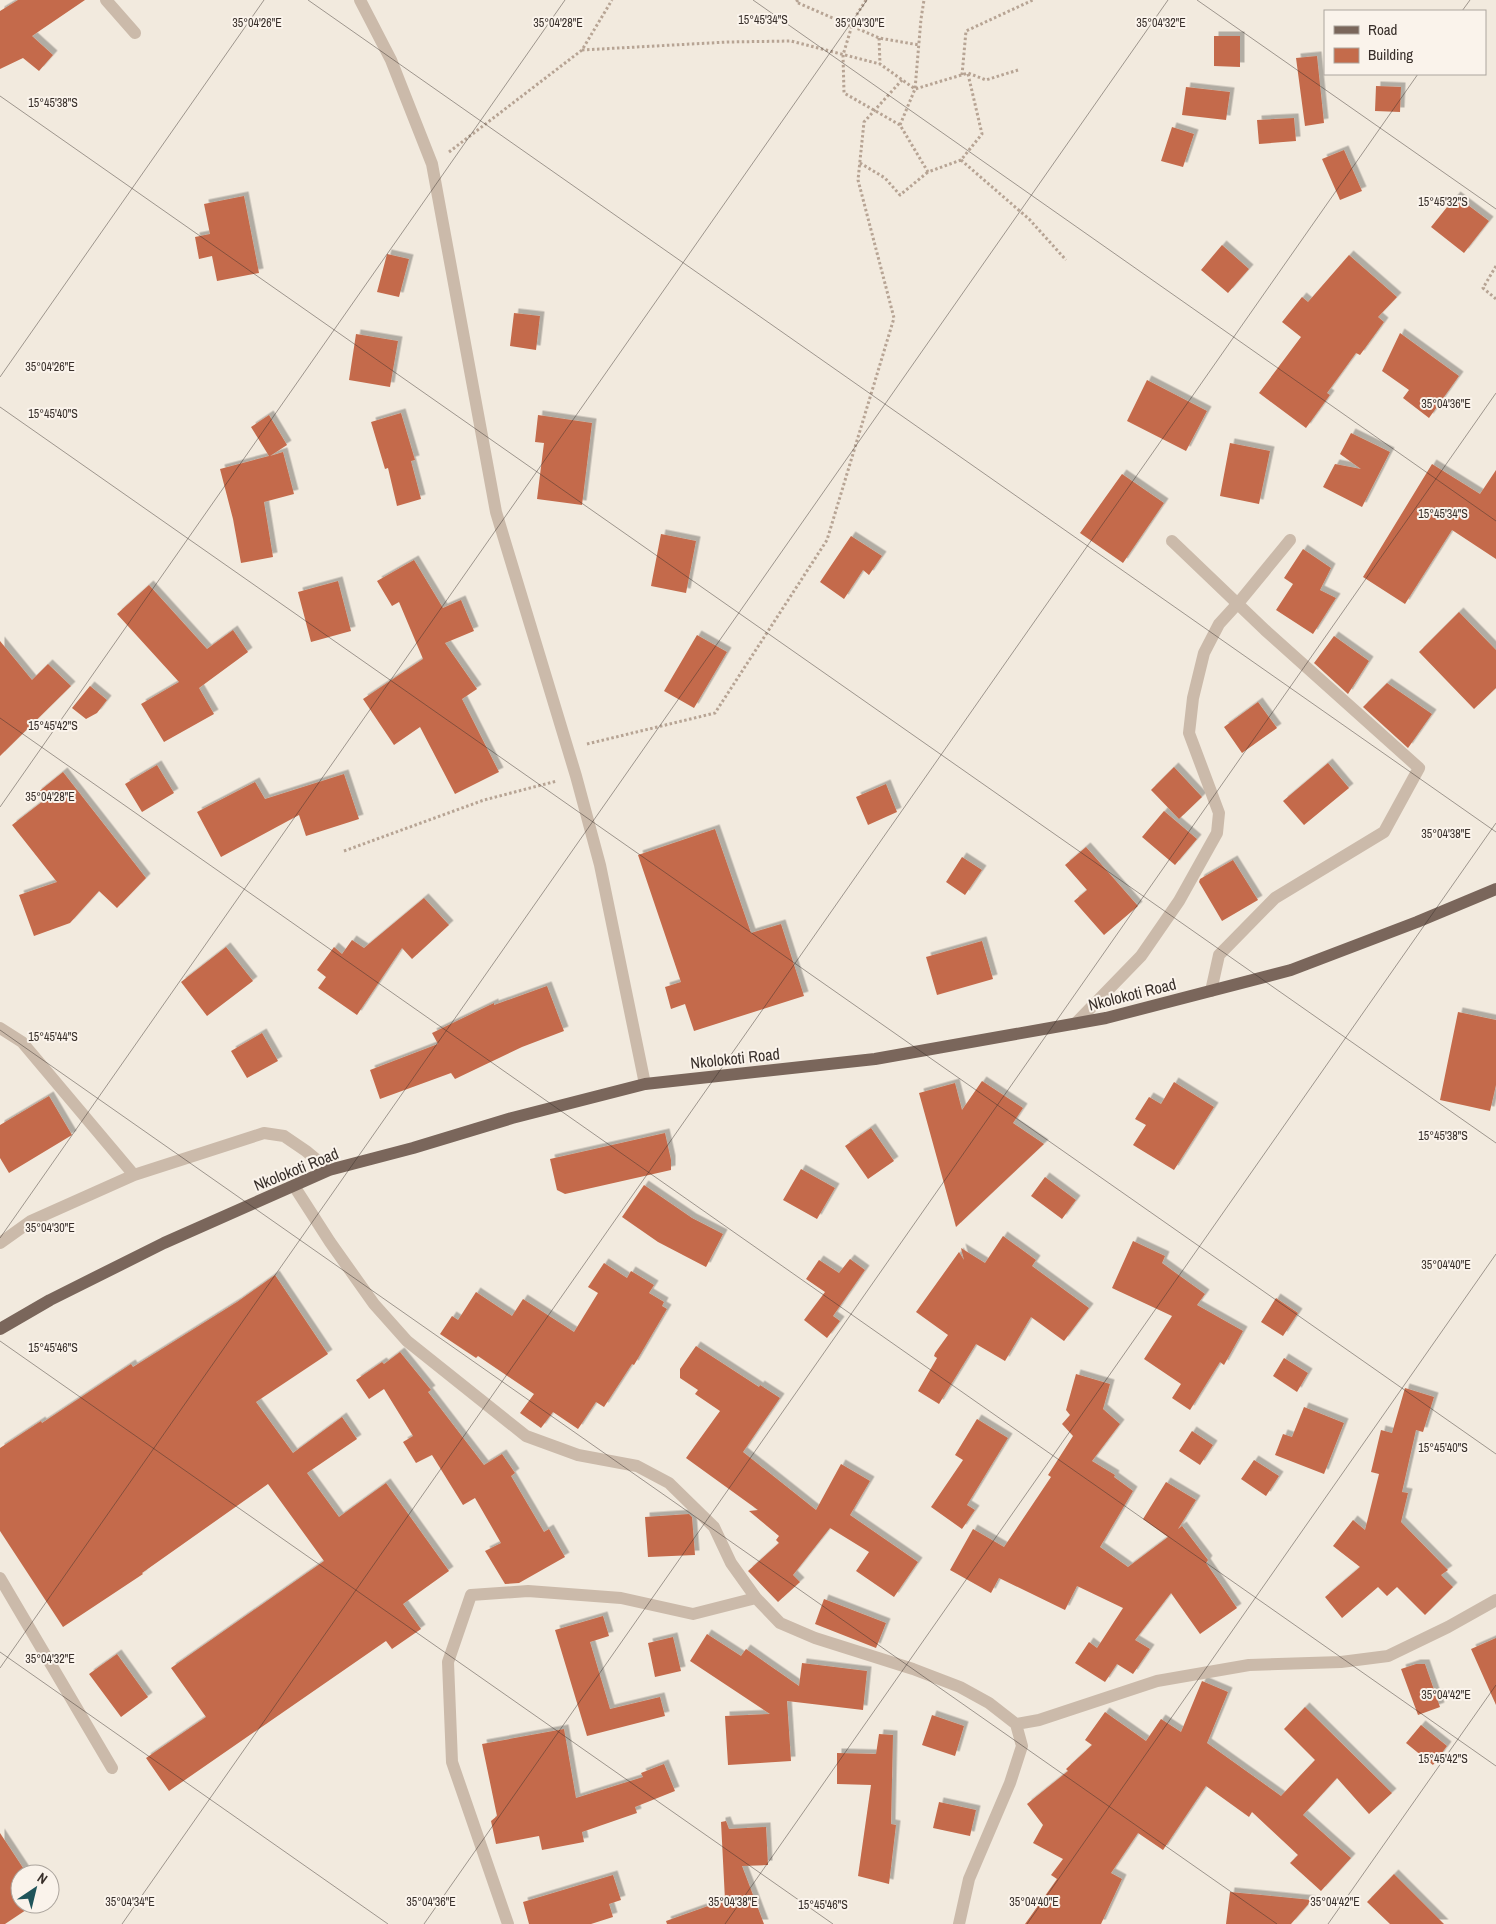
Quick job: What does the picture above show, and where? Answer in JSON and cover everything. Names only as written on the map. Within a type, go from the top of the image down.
[{"type":"main road","name":"Nkolokoti Road","points":[[0,1329],[50,1300],[164,1243],[329,1170],[413,1148],[512,1118],[645,1084],[875,1059],[1075,1024],[1291,970],[1417,922],[1496,888]]},
{"type":"street","points":[[106,0],[135,33]]},
{"type":"street","points":[[360,0],[391,60],[432,164],[496,512],[576,776],[600,865],[645,1084]]},
{"type":"street","points":[[1172,540],[1238,604],[1419,768],[1384,832],[1275,898],[1219,955],[1211,991]]},
{"type":"street","points":[[1075,1024],[1141,956],[1179,901],[1217,833],[1219,813],[1189,733],[1193,698],[1204,654],[1218,624],[1238,604],[1290,540]]},
{"type":"street","points":[[0,1028],[22,1042],[134,1175]]},
{"type":"street","points":[[0,1243],[31,1222],[134,1175],[264,1133],[284,1136],[306,1150],[329,1170]]},
{"type":"street","points":[[294,1186],[330,1242],[374,1304],[407,1340],[526,1436],[578,1454],[637,1466],[669,1483],[714,1527],[731,1563],[756,1598],[780,1623],[815,1638],[913,1669],[960,1687],[989,1703],[1016,1724],[1022,1746],[1010,1783],[969,1880],[959,1924]]},
{"type":"street","points":[[0,1578],[112,1768]]},
{"type":"street","points":[[508,1924],[452,1762],[448,1662],[471,1595],[528,1591],[620,1598],[693,1614],[756,1598]]},
{"type":"street","points":[[1016,1724],[1039,1720],[1166,1679],[1249,1664],[1341,1662],[1388,1656],[1448,1627],[1496,1600]]},
{"type":"path","points":[[432,164],[582,50],[612,0]]},
{"type":"path","points":[[798,0],[796,2],[879,38],[918,45]]},
{"type":"path","points":[[866,0],[852,26],[843,55],[844,93],[900,125],[928,172]]},
{"type":"path","points":[[900,125],[915,89],[924,0]]},
{"type":"path","points":[[962,75],[966,31],[1033,0]]},
{"type":"path","points":[[879,38],[880,64]]},
{"type":"path","points":[[582,50],[791,41],[880,64],[915,89]]},
{"type":"path","points":[[915,89],[968,73],[986,80],[1018,70]]},
{"type":"path","points":[[860,163],[885,178],[900,195],[928,172],[961,160],[982,134],[968,73]]},
{"type":"path","points":[[567,749],[715,713],[827,540],[894,318],[858,180],[864,122],[902,80]]},
{"type":"path","points":[[961,160],[1029,219],[1066,260]]},
{"type":"path","points":[[1496,266],[1483,288],[1496,299]]},
{"type":"path","points":[[344,851],[484,800],[576,776]]},
{"type":"building","points":[[18,0],[85,0],[32,36],[53,55],[39,71],[23,58],[0,69],[0,11]]},
{"type":"building","points":[[1214,36],[1240,36],[1240,67],[1214,66]]},
{"type":"building","points":[[1317,56],[1324,123],[1305,126],[1296,58]]},
{"type":"building","points":[[1376,86],[1401,87],[1400,112],[1375,111]]},
{"type":"building","points":[[1186,87],[1230,92],[1226,120],[1182,115]]},
{"type":"building","points":[[1294,118],[1296,141],[1259,144],[1257,120]]},
{"type":"building","points":[[1172,127],[1194,134],[1183,167],[1161,161]]},
{"type":"building","points":[[1344,150],[1362,191],[1340,200],[1322,159]]},
{"type":"building","points":[[244,196],[259,273],[217,281],[212,256],[199,259],[195,237],[210,234],[204,204]]},
{"type":"building","points":[[1456,196],[1489,221],[1464,253],[1431,227]]},
{"type":"building","points":[[1222,245],[1249,269],[1228,293],[1201,270]]},
{"type":"building","points":[[387,254],[409,259],[399,297],[377,292]]},
{"type":"building","points":[[1349,255],[1397,297],[1378,317],[1384,322],[1360,355],[1356,353],[1327,393],[1330,395],[1306,428],[1259,393],[1301,337],[1282,322],[1302,297],[1308,302]]},
{"type":"building","points":[[514,313],[540,316],[536,350],[510,346]]},
{"type":"building","points":[[1400,333],[1459,376],[1429,418],[1403,398],[1409,390],[1382,371]]},
{"type":"building","points":[[356,334],[398,341],[390,387],[349,380]]},
{"type":"building","points":[[1147,380],[1207,411],[1186,451],[1127,421]]},
{"type":"building","points":[[401,413],[415,460],[411,461],[421,499],[397,506],[388,468],[385,469],[371,422]]},
{"type":"building","points":[[269,415],[287,445],[270,456],[283,452],[294,494],[264,502],[273,557],[241,563],[233,519],[220,469],[269,456],[251,427]]},
{"type":"building","points":[[538,415],[592,423],[582,505],[537,499],[544,443],[535,442]]},
{"type":"building","points":[[1351,433],[1390,452],[1362,507],[1323,487],[1335,464],[1361,469],[1340,454]]},
{"type":"building","points":[[1230,443],[1270,451],[1259,504],[1220,496]]},
{"type":"building","points":[[1432,464],[1480,494],[1496,470],[1496,559],[1452,530],[1405,604],[1363,577]]},
{"type":"building","points":[[1122,474],[1164,503],[1123,563],[1080,533]]},
{"type":"building","points":[[661,534],[696,541],[686,593],[651,586]]},
{"type":"building","points":[[851,536],[882,556],[869,575],[863,570],[844,599],[820,582]]},
{"type":"building","points":[[1303,549],[1331,568],[1320,590],[1336,598],[1313,634],[1276,610],[1293,584],[1284,578]]},
{"type":"building","points":[[414,560],[443,608],[461,600],[474,631],[445,643],[477,689],[462,699],[499,772],[455,794],[420,727],[394,745],[363,699],[423,659],[399,602],[392,606],[377,581]]},
{"type":"building","points":[[338,581],[351,631],[311,642],[298,592]]},
{"type":"building","points":[[149,585],[207,649],[233,630],[248,652],[199,688],[214,714],[164,742],[141,704],[179,682],[117,614]]},
{"type":"building","points":[[1459,612],[1496,650],[1496,688],[1474,709],[1419,652]]},
{"type":"building","points":[[697,635],[727,652],[694,708],[664,691]]},
{"type":"building","points":[[1334,636],[1369,661],[1348,694],[1314,663]]},
{"type":"building","points":[[0,641],[32,680],[48,664],[71,686],[0,756]]},
{"type":"building","points":[[1387,683],[1432,714],[1408,748],[1363,707]]},
{"type":"building","points":[[90,686],[107,700],[97,713],[86,719],[72,708]]},
{"type":"building","points":[[1258,702],[1277,728],[1242,753],[1224,727]]},
{"type":"building","points":[[1328,763],[1349,788],[1304,825],[1283,801]]},
{"type":"building","points":[[157,765],[174,793],[142,812],[125,784]]},
{"type":"building","points":[[1174,767],[1202,797],[1179,819],[1151,790]]},
{"type":"building","points":[[63,772],[146,878],[117,908],[99,891],[70,923],[34,936],[19,895],[57,882],[12,825],[43,801],[37,793]]},
{"type":"building","points":[[344,774],[359,819],[306,836],[299,815],[221,857],[197,812],[255,782],[265,799]]},
{"type":"building","points":[[886,784],[897,812],[868,825],[856,797]]},
{"type":"building","points":[[1164,811],[1197,839],[1175,865],[1142,837]]},
{"type":"building","points":[[715,829],[751,933],[781,924],[804,996],[694,1031],[685,1004],[671,1009],[665,987],[681,982],[638,855]]},
{"type":"building","points":[[1086,847],[1138,906],[1104,935],[1074,901],[1087,890],[1065,865]]},
{"type":"building","points":[[962,857],[982,870],[965,895],[946,882]]},
{"type":"building","points":[[1233,860],[1258,900],[1222,921],[1199,882],[1200,879]]},
{"type":"building","points":[[424,898],[449,925],[412,959],[402,948],[357,1015],[318,988],[326,977],[317,970],[334,947],[342,954],[352,940],[364,948]]},
{"type":"building","points":[[982,941],[993,979],[937,995],[926,957]]},
{"type":"building","points":[[226,947],[253,981],[207,1016],[181,982]]},
{"type":"building","points":[[547,986],[564,1031],[522,1047],[455,1079],[451,1073],[380,1099],[370,1070],[438,1044],[432,1033],[494,1003],[494,1005]]},
{"type":"building","points":[[1458,1012],[1496,1020],[1496,1085],[1490,1111],[1440,1100]]},
{"type":"building","points":[[262,1033],[278,1061],[247,1078],[231,1051]]},
{"type":"building","points":[[982,1081],[1023,1108],[1013,1123],[1044,1144],[956,1227],[919,1093],[955,1083],[962,1110]]},
{"type":"building","points":[[1174,1082],[1214,1107],[1174,1170],[1133,1145],[1146,1125],[1135,1119],[1149,1097],[1161,1104]]},
{"type":"building","points":[[49,1096],[72,1135],[9,1173],[0,1158],[0,1125]]},
{"type":"building","points":[[871,1128],[894,1161],[868,1179],[845,1146]]},
{"type":"building","points":[[665,1133],[671,1160],[671,1170],[565,1194],[557,1190],[550,1159]]},
{"type":"building","points":[[801,1169],[835,1188],[817,1219],[783,1200]]},
{"type":"building","points":[[1045,1177],[1076,1200],[1062,1219],[1031,1196]]},
{"type":"building","points":[[644,1185],[692,1218],[723,1234],[706,1267],[658,1242],[622,1217]]},
{"type":"building","points":[[1003,1236],[1036,1260],[1032,1266],[1089,1308],[1064,1341],[1031,1317],[1005,1361],[976,1344],[939,1404],[918,1391],[937,1358],[934,1356],[935,1353],[948,1335],[916,1312],[959,1252],[964,1260],[961,1248],[985,1263]]},
{"type":"building","points":[[1133,1241],[1165,1256],[1162,1263],[1205,1294],[1197,1305],[1243,1331],[1224,1365],[1220,1362],[1190,1410],[1172,1398],[1181,1384],[1144,1359],[1172,1316],[1112,1288]]},
{"type":"building","points":[[850,1259],[865,1270],[833,1316],[840,1321],[827,1338],[804,1320],[825,1292],[806,1279],[819,1260],[839,1273]]},
{"type":"building","points":[[604,1263],[627,1278],[631,1271],[654,1285],[649,1293],[664,1302],[662,1306],[667,1309],[634,1365],[632,1364],[604,1407],[596,1402],[578,1429],[553,1412],[541,1428],[520,1413],[534,1394],[478,1356],[476,1358],[440,1334],[452,1316],[458,1320],[476,1292],[512,1316],[523,1299],[574,1332],[598,1293],[588,1287]]},
{"type":"building","points":[[275,1275],[328,1354],[256,1402],[293,1453],[342,1417],[357,1439],[307,1473],[339,1517],[386,1483],[449,1571],[403,1604],[421,1629],[392,1649],[386,1641],[169,1791],[146,1758],[206,1717],[171,1668],[324,1561],[268,1484],[143,1574],[63,1627],[0,1531],[0,1448],[41,1421],[42,1423],[131,1364],[133,1367],[237,1302]]},
{"type":"building","points":[[1276,1298],[1298,1313],[1283,1336],[1261,1322]]},
{"type":"building","points":[[696,1346],[759,1387],[760,1385],[780,1398],[743,1452],[816,1510],[841,1464],[870,1481],[850,1515],[918,1562],[894,1597],[856,1571],[869,1552],[830,1528],[793,1575],[800,1582],[778,1602],[748,1571],[779,1543],[776,1540],[779,1536],[749,1511],[758,1510],[686,1458],[720,1411],[695,1394],[698,1390],[680,1378],[680,1369]]},
{"type":"building","points":[[400,1352],[431,1390],[428,1392],[484,1465],[502,1454],[515,1473],[511,1476],[544,1532],[549,1529],[565,1557],[519,1583],[505,1584],[485,1551],[501,1543],[475,1498],[463,1505],[432,1455],[416,1463],[403,1442],[413,1436],[384,1389],[369,1399],[356,1380],[382,1362],[384,1364]]},
{"type":"building","points":[[1284,1358],[1308,1373],[1297,1392],[1273,1376]]},
{"type":"building","points":[[1076,1374],[1110,1384],[1103,1409],[1120,1424],[1092,1461],[1115,1475],[1114,1477],[1133,1491],[1100,1547],[1128,1567],[1168,1537],[1143,1519],[1166,1482],[1196,1500],[1178,1529],[1182,1526],[1208,1560],[1206,1563],[1237,1608],[1200,1634],[1171,1593],[1135,1640],[1150,1649],[1133,1674],[1117,1664],[1105,1682],[1075,1663],[1089,1642],[1097,1648],[1123,1608],[1077,1586],[1065,1610],[999,1578],[991,1593],[950,1570],[973,1529],[1004,1547],[1051,1477],[1048,1475],[1073,1436],[1062,1424],[1070,1415],[1066,1410]]},
{"type":"building","points":[[1405,1388],[1434,1397],[1423,1432],[1416,1430],[1402,1492],[1408,1493],[1401,1522],[1448,1570],[1441,1575],[1453,1587],[1425,1615],[1397,1587],[1387,1596],[1378,1587],[1342,1618],[1325,1597],[1360,1567],[1333,1546],[1353,1520],[1365,1530],[1379,1474],[1371,1472],[1381,1430],[1392,1433]]},
{"type":"building","points":[[1304,1407],[1344,1423],[1324,1474],[1275,1455],[1283,1434],[1292,1437]]},
{"type":"building","points":[[977,1419],[1008,1438],[967,1505],[975,1510],[962,1529],[931,1507],[963,1460],[955,1455]]},
{"type":"building","points":[[1192,1431],[1213,1445],[1200,1465],[1179,1451]]},
{"type":"building","points":[[1254,1460],[1279,1476],[1266,1496],[1241,1479]]},
{"type":"building","points":[[689,1514],[692,1517],[695,1555],[648,1557],[645,1517]]},
{"type":"building","points":[[824,1599],[886,1623],[876,1648],[815,1624]]},
{"type":"building","points":[[603,1616],[609,1636],[590,1642],[610,1709],[660,1697],[665,1716],[587,1736],[555,1630]]},
{"type":"building","points":[[707,1634],[741,1656],[746,1649],[799,1686],[802,1663],[867,1671],[863,1710],[787,1701],[791,1761],[728,1765],[725,1716],[770,1714],[690,1661]]},
{"type":"building","points":[[673,1637],[681,1671],[655,1677],[648,1643]]},
{"type":"building","points":[[1496,1638],[1496,1705],[1471,1649]]},
{"type":"building","points":[[117,1654],[148,1697],[121,1717],[89,1674]]},
{"type":"building","points":[[1416,1664],[1425,1664],[1440,1707],[1418,1715],[1401,1669]]},
{"type":"building","points":[[1202,1681],[1228,1692],[1207,1743],[1281,1796],[1315,1760],[1284,1729],[1305,1707],[1392,1793],[1369,1814],[1337,1778],[1303,1815],[1351,1858],[1321,1891],[1290,1863],[1298,1855],[1252,1812],[1249,1817],[1206,1786],[1163,1850],[1138,1833],[1111,1873],[1122,1879],[1101,1924],[1025,1924],[1057,1879],[1051,1875],[1063,1859],[1033,1843],[1043,1825],[1027,1804],[1068,1771],[1066,1769],[1092,1745],[1085,1740],[1105,1712],[1146,1741],[1161,1719],[1181,1732]]},
{"type":"building","points":[[932,1715],[964,1726],[955,1756],[922,1745]]},
{"type":"building","points":[[1421,1725],[1447,1746],[1433,1765],[1406,1743]]},
{"type":"building","points":[[564,1729],[576,1798],[643,1777],[641,1773],[664,1764],[675,1791],[635,1807],[637,1813],[582,1832],[584,1842],[542,1850],[539,1836],[496,1844],[491,1821],[497,1816],[482,1744]]},
{"type":"building","points":[[879,1734],[893,1735],[891,1824],[896,1825],[889,1884],[858,1876],[871,1785],[837,1784],[837,1753],[876,1754]]},
{"type":"building","points":[[939,1802],[976,1810],[970,1836],[933,1828]]},
{"type":"building","points":[[726,1821],[729,1829],[766,1827],[768,1865],[742,1866],[764,1924],[667,1924],[666,1921],[725,1900],[721,1822]]},
{"type":"building","points":[[0,1833],[20,1864],[10,1864],[10,1914],[20,1914],[5,1924],[0,1924]]},
{"type":"building","points":[[1394,1874],[1444,1924],[1390,1924],[1367,1902]]},
{"type":"building","points":[[613,1875],[621,1900],[609,1904],[613,1917],[591,1924],[529,1924],[523,1902]]},
{"type":"building","points":[[1230,1892],[1312,1900],[1291,1924],[1226,1924]]}]
